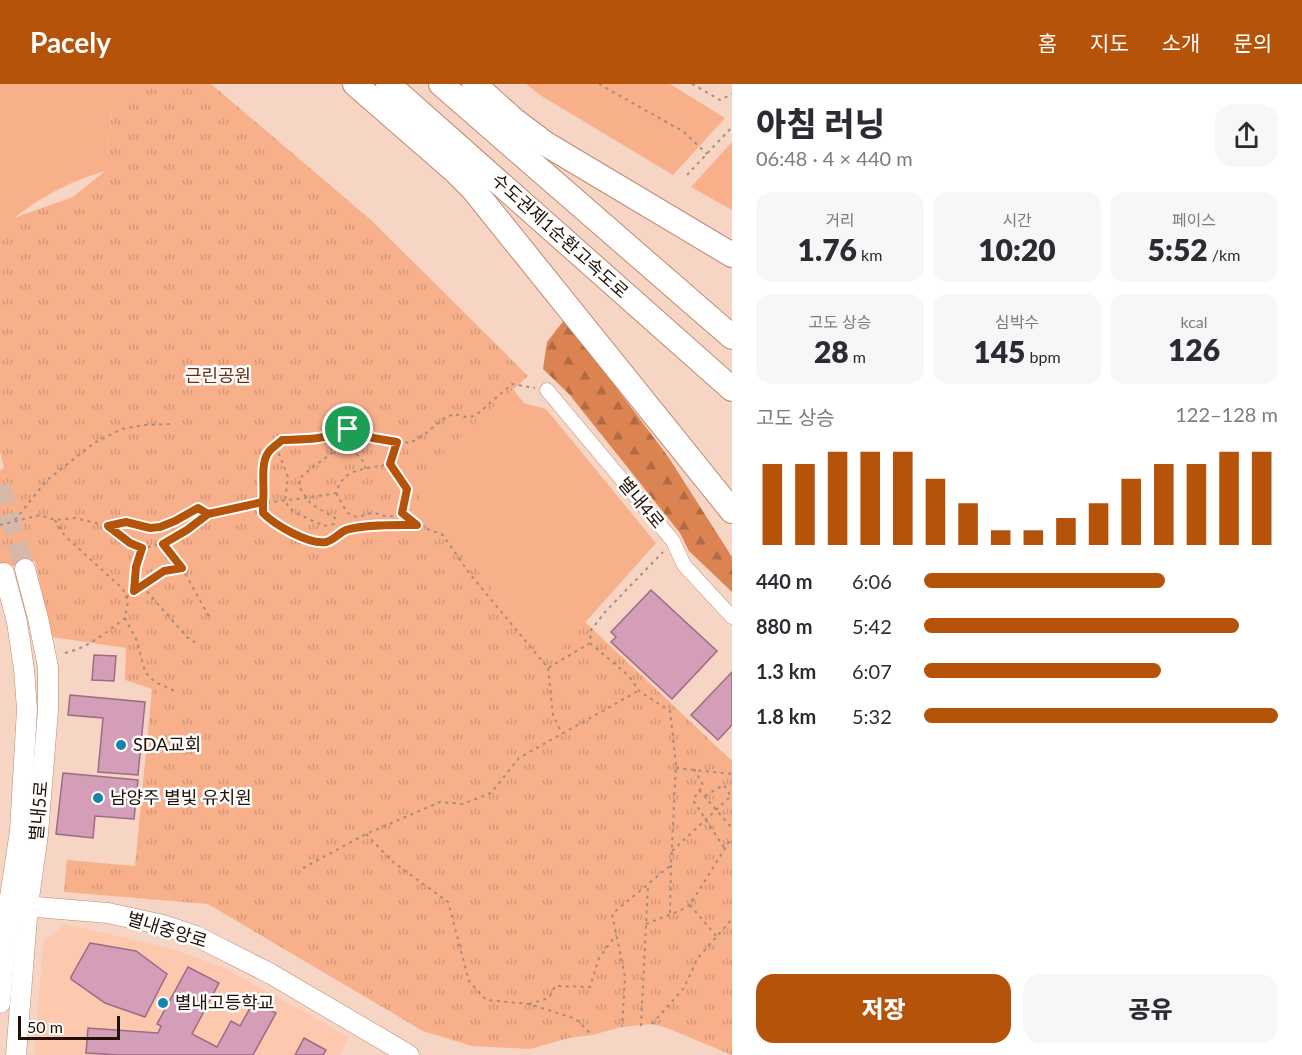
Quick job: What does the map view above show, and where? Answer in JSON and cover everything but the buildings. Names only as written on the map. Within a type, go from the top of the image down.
[{"type":"highway","points":[[355,84],[456,171],[473,189],[732,511]]},
{"type":"highway","name":"수도권제1순환고속도로","points":[[388,84],[732,389]]},
{"type":"highway","name":"수도권제1순환고속도로","points":[[441,84],[732,337]]},
{"type":"highway","points":[[474,84],[514,120],[546,144],[732,255]]},
{"type":"street","name":"별내4로","points":[[546,390],[673,541],[684,565],[732,617]]},
{"type":"street","name":"별내5로","points":[[16,1055],[12,905],[38,834],[48,710],[48,667],[26,569]]},
{"type":"street","name":"별내5로","points":[[0,1003],[20,831],[27,709],[17,622],[4,573]]},
{"type":"street","name":"별내중앙로","points":[[12,905],[108,913],[163,925],[196,936],[271,974],[405,1053]]},
{"type":"path","points":[[599,84],[684,132],[707,154]]},
{"type":"path","points":[[692,84],[720,100],[732,94]]},
{"type":"path","points":[[687,175],[732,127]]},
{"type":"path","points":[[417,525],[345,530],[326,542],[315,541],[273,522],[263,513],[265,484],[262,463],[268,452],[282,440],[315,440],[333,436],[348,429],[358,429],[373,438],[410,443],[443,419],[454,414],[466,417],[476,416],[512,384],[546,390]]},
{"type":"path","points":[[15,520],[46,481],[94,443],[122,429],[171,424]]},
{"type":"path","points":[[276,446],[288,477],[285,500],[289,508],[324,526],[334,524],[335,518],[311,504],[299,487],[300,478],[362,432]]},
{"type":"path","points":[[390,464],[397,442]]},
{"type":"path","points":[[346,443],[363,461],[366,470]]},
{"type":"path","points":[[390,464],[347,473],[339,481],[336,493],[345,510],[353,517],[360,518],[374,512],[382,516],[395,516],[402,513]]},
{"type":"path","points":[[390,464],[407,489],[402,513]]},
{"type":"path","points":[[0,525],[40,515],[55,520],[75,518],[108,526],[130,543],[142,548],[163,544],[208,514],[263,502],[336,493]]},
{"type":"path","points":[[108,526],[126,522],[150,528],[175,521],[198,508],[208,514]]},
{"type":"path","points":[[402,513],[417,525],[442,535],[548,668],[552,715],[562,734]]},
{"type":"path","points":[[55,520],[65,536],[123,589],[128,601],[125,618],[137,641],[145,672],[154,682],[174,691]]},
{"type":"path","points":[[590,643],[591,630],[606,611],[673,541]]},
{"type":"path","points":[[163,544],[182,568],[211,620]]},
{"type":"path","points":[[134,591],[136,567],[142,548]]},
{"type":"path","points":[[126,597],[164,571],[182,568]]},
{"type":"path","points":[[142,586],[187,637],[196,643]]},
{"type":"path","points":[[65,653],[77,650],[106,633],[125,618]]},
{"type":"path","points":[[548,668],[590,643]]},
{"type":"path","points":[[590,643],[629,676],[639,691],[670,711],[676,768],[670,915]]},
{"type":"path","points":[[303,868],[366,834],[441,802],[463,804],[491,793],[519,758],[639,691]]},
{"type":"path","points":[[676,768],[732,774]]},
{"type":"path","points":[[694,769],[702,785],[693,800],[725,849]]},
{"type":"path","points":[[672,851],[731,797],[724,785],[705,796]]},
{"type":"path","points":[[699,790],[732,828]]},
{"type":"path","points":[[366,834],[393,862],[448,902],[469,981],[486,1000],[529,1004],[576,1019],[592,1035]]},
{"type":"path","points":[[646,924],[690,905],[732,837]]},
{"type":"path","points":[[621,1027],[625,977],[612,914],[671,865]]},
{"type":"path","points":[[641,1026],[648,884]]},
{"type":"path","points":[[690,905],[717,937]]},
{"type":"path","points":[[652,1024],[684,988],[697,959],[732,919]]},
{"type":"path","points":[[529,1004],[549,998],[555,986],[590,987],[599,958],[616,935]]},
{"type":"shaded area","name":"별내고등학교","points":[[65,924],[169,948],[225,968],[349,1037],[340,1055],[34,1055],[43,942]]},
{"type":"green space","points":[[0,84],[128,84],[112,113],[105,171],[49,194],[0,230]]},
{"type":"green space","name":"근린공원","points":[[128,84],[211,84],[371,220],[528,376],[409,484],[550,662],[585,622],[732,761],[732,1055],[652,1024],[622,1027],[530,1049],[472,1046],[423,1031],[208,904],[64,892],[67,860],[135,866],[152,689],[125,680],[126,648],[52,637],[35,561],[0,569],[0,470],[4,468],[0,452],[0,230],[11,219],[73,197],[105,171],[112,113]]},
{"type":"green space","points":[[526,84],[670,84],[725,118],[673,175],[540,95]]},
{"type":"green space","points":[[732,142],[732,210],[691,187]]},
{"type":"green space","points":[[565,319],[669,458],[732,557],[732,592],[689,551],[680,533],[569,394],[543,369],[547,342]]},
{"type":"green space","points":[[513,389],[524,403],[546,409],[656,543],[550,662],[408,484]]},
{"type":"tunnel","points":[[0,485],[25,569]]},
{"type":"place","name":"SDA교회","points":[[121,745]]},
{"type":"place","name":"남양주 별빛 유치원","points":[[98,798]]},
{"type":"place","name":"별내고등학교","points":[[163,1003]]},
{"type":"route","points":[[348,429],[333,436],[315,440],[282,440],[268,452],[262,463],[265,484],[263,502],[208,514],[198,508],[160,527],[150,528],[126,522],[108,526],[130,543],[142,548],[136,567],[134,591],[164,571],[182,568],[163,544],[208,514],[226,509],[263,502],[263,513],[273,522],[315,541],[326,542],[345,530],[417,525],[402,513],[407,489],[390,464],[397,442],[373,438],[358,429],[348,429]]}]
